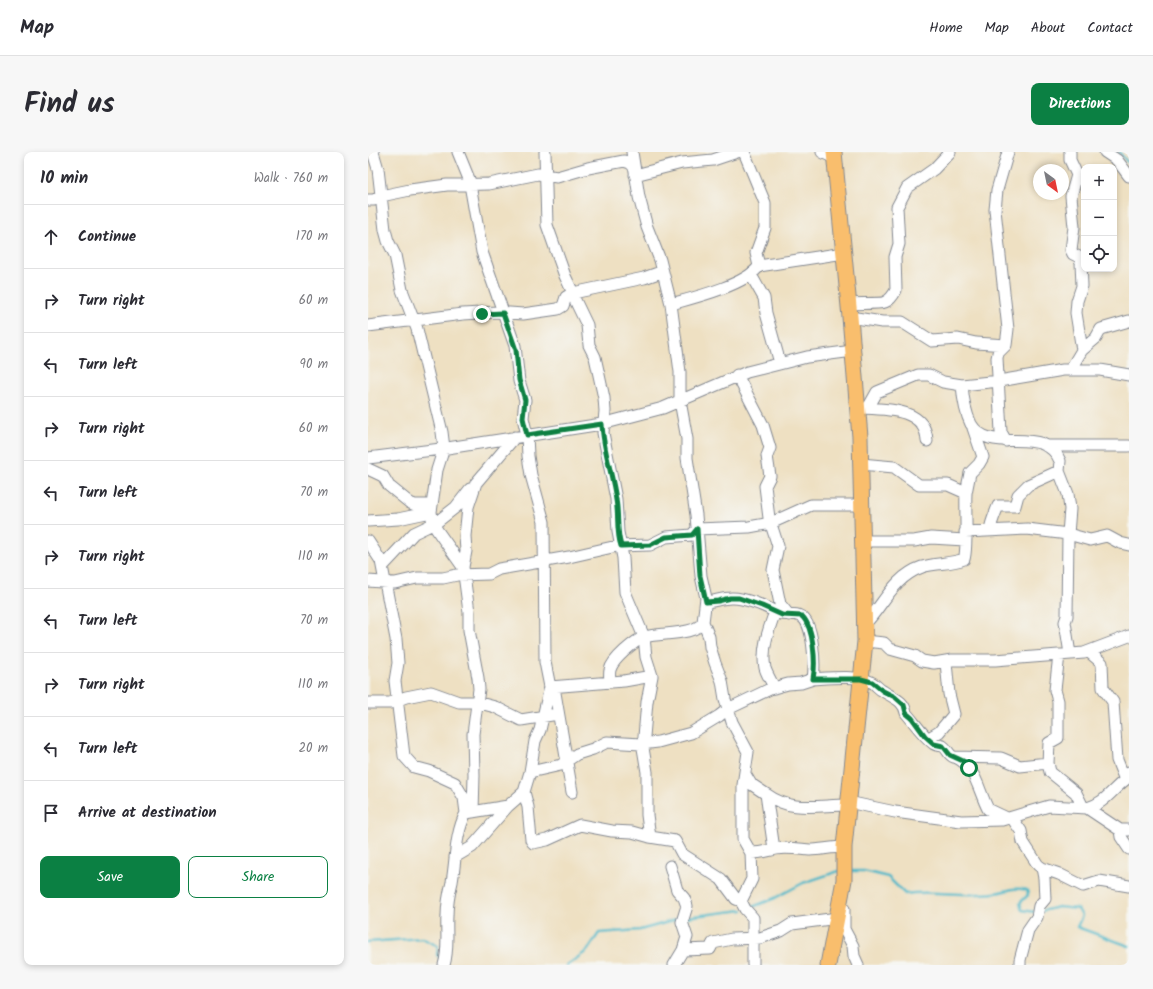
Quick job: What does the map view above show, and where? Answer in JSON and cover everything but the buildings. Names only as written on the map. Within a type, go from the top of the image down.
[{"type":"highway","points":[[828,965],[844,880],[844,854],[848,803],[865,641],[864,541],[861,505],[863,408],[853,351],[844,253],[830,154]]},
{"type":"street","points":[[373,152],[378,169],[388,242],[395,254],[402,290],[414,320],[440,422],[444,448],[437,470],[431,509],[433,524],[463,571]]},
{"type":"street","points":[[458,152],[466,167],[482,252],[516,350],[519,380],[525,400],[523,418],[527,435],[531,476],[544,522],[543,560],[545,662],[558,714],[572,792]]},
{"type":"street","points":[[545,152],[547,225],[565,276],[587,325],[589,345],[596,357],[604,398],[605,411],[602,424],[616,499],[625,592],[644,637],[645,653],[652,676],[647,702],[643,754],[647,772],[647,815],[650,837]]},
{"type":"street","points":[[632,152],[634,170],[644,216],[660,260],[661,272],[671,304],[680,372],[680,401],[687,439],[687,458],[697,529],[700,576],[706,602],[703,622],[709,637],[714,663],[722,681],[728,709],[735,730],[748,752],[743,785],[743,839],[751,853],[752,879],[741,902]]},
{"type":"street","points":[[634,170],[713,160],[737,152]]},
{"type":"street","points":[[744,152],[765,203],[765,228],[756,253],[759,266]]},
{"type":"street","points":[[850,310],[867,302],[882,303],[889,299],[896,290],[895,257],[899,244],[897,207],[907,188],[929,173],[950,152]]},
{"type":"street","points":[[1006,441],[1001,432],[997,355],[1006,345],[1008,339],[1007,315],[995,210],[997,190],[1008,152]]},
{"type":"street","points":[[1070,152],[1070,160],[1077,175],[1071,196],[1074,228],[1071,250],[1073,254],[1079,257],[1082,262],[1082,286],[1077,301],[1076,313],[1082,350]]},
{"type":"street","points":[[1105,152],[1117,160],[1129,176]]},
{"type":"street","points":[[368,200],[374,200],[381,196],[410,190],[447,185],[470,186],[489,184],[529,175],[557,177],[588,168],[624,161],[630,163],[634,170]]},
{"type":"street","points":[[671,304],[707,294],[751,275],[759,266],[844,253]]},
{"type":"street","points":[[368,326],[463,314],[523,314],[558,309],[563,306],[563,301],[566,297],[573,293],[644,278],[661,272]]},
{"type":"street","points":[[751,275],[764,298],[766,313],[780,363]]},
{"type":"street","points":[[850,310],[882,322],[902,322],[932,341],[958,339],[976,344],[1006,345]]},
{"type":"street","points":[[1070,370],[1082,350],[1096,338],[1101,329],[1129,321]]},
{"type":"street","points":[[368,458],[602,424],[628,416],[650,412],[680,401],[737,375],[807,357],[853,351]]},
{"type":"street","points":[[863,408],[876,392],[915,375],[928,375],[944,382],[962,385],[1070,370],[1106,370],[1129,375]]},
{"type":"street","points":[[737,375],[763,425],[770,448],[767,456],[770,476],[765,486],[771,523],[778,546],[774,570],[780,604],[789,615]]},
{"type":"street","points":[[864,625],[875,614],[889,591],[913,572],[923,567],[964,559],[966,493],[970,473],[979,464],[983,457],[964,401],[962,385]]},
{"type":"street","points":[[863,408],[902,412],[914,416],[925,429],[927,441]]},
{"type":"street","points":[[991,439],[1000,422]]},
{"type":"street","points":[[971,424],[979,433],[991,439],[1006,441],[1017,440],[1046,446],[1129,446]]},
{"type":"street","points":[[515,437],[476,483],[468,490],[456,507],[433,524],[414,533],[382,564],[369,582],[385,584],[401,583],[417,578],[443,578],[463,571],[489,574],[499,569],[543,560],[569,557],[621,546],[650,545],[666,537],[692,535],[697,529],[749,526],[771,523],[811,505],[861,505]]},
{"type":"street","points":[[1046,446],[1053,451],[1059,459],[1059,471],[1068,494],[1070,509],[1068,534],[1067,616],[1065,622],[1064,654],[1055,690],[1058,701],[1058,738],[1049,743],[1048,763],[1050,772],[1076,793],[1082,805],[1125,830],[1121,837],[1129,849]]},
{"type":"street","points":[[861,464],[894,467],[919,485],[948,485],[966,493]]},
{"type":"street","points":[[369,467],[383,476],[389,486],[410,503],[431,509]]},
{"type":"street","points":[[990,530],[991,522],[996,515],[998,506],[1015,506],[1018,495],[1028,484],[1059,471]]},
{"type":"street","points":[[444,965],[446,951],[447,898],[452,882],[454,858],[460,828],[470,812],[474,775],[472,734],[478,678],[469,630],[469,612],[463,571],[466,551],[465,536],[468,507],[476,483]]},
{"type":"street","points":[[368,521],[398,519],[431,509]]},
{"type":"street","points":[[864,541],[914,541],[965,536],[990,530],[1027,529],[1068,534],[1090,540],[1107,536],[1120,543],[1129,545]]},
{"type":"street","points":[[368,541],[382,564],[396,639],[398,663],[394,676],[396,701],[402,730],[402,748],[407,761],[414,767],[430,771],[455,783],[470,812]]},
{"type":"street","points":[[706,602],[739,598],[782,615],[802,616],[807,622],[811,636],[815,662],[813,679]]},
{"type":"street","points":[[774,688],[765,666],[764,654],[776,612]]},
{"type":"street","points":[[610,682],[609,670],[615,661],[630,646],[644,637],[681,632],[698,627],[703,622]]},
{"type":"street","points":[[865,641],[884,643],[890,649],[915,656],[925,662],[934,663],[1089,652],[1107,643],[1129,636]]},
{"type":"street","points":[[745,774],[751,784],[776,802],[785,805],[806,807],[848,803],[895,812],[953,820],[988,822],[1009,818],[1027,811],[1049,806],[1087,808],[1098,805],[1127,776],[1117,760],[1113,702],[1103,688],[1102,663],[1089,652]]},
{"type":"street","points":[[929,738],[939,732],[954,714],[949,694],[946,662]]},
{"type":"street","points":[[552,687],[641,679],[652,676]]},
{"type":"street","points":[[530,772],[566,762],[577,754],[608,742],[628,744],[658,742],[691,733],[728,709],[774,688],[788,684],[801,683],[813,679],[861,679],[872,682],[883,691],[898,699],[906,707],[908,715],[912,718],[922,733],[934,744],[943,746],[948,754],[963,761],[972,772],[988,809],[1009,818],[1021,831],[1023,842],[1042,868],[1045,898],[1039,906],[1037,917],[1028,930],[1020,965]]},
{"type":"street","points":[[552,687],[540,730],[535,741],[530,772],[524,792],[528,807],[531,840],[533,843],[547,840],[580,825],[612,831],[632,832],[674,841],[682,854],[721,880],[753,918],[753,965]]},
{"type":"street","points":[[368,703],[396,701],[406,697],[431,692],[459,702],[476,702],[500,709],[521,720],[558,714]]},
{"type":"street","points":[[954,757],[1001,758],[1020,766],[1048,763]]},
{"type":"street","points":[[454,858],[472,847],[508,806],[524,792]]},
{"type":"street","points":[[766,794],[774,849]]},
{"type":"street","points":[[470,812],[508,806]]},
{"type":"street","points":[[751,853],[764,853],[774,849],[795,847],[811,850],[830,846],[844,854]]},
{"type":"street","points":[[670,866],[677,890],[684,898],[687,906],[682,922],[687,937],[683,950],[674,965]]},
{"type":"street","points":[[1042,868],[1059,874],[1083,886],[1099,881],[1129,886]]},
{"type":"street","points":[[683,950],[710,949],[715,943],[732,939],[753,939],[779,932],[792,924],[844,910],[844,929],[853,946],[854,956],[858,965]]},
{"type":"waterway","points":[[1119,152],[1129,164]]},
{"type":"waterway","points":[[750,908],[775,898],[803,883],[839,871]]},
{"type":"waterway","points":[[850,871],[864,871],[888,877],[905,894],[983,894],[1014,889],[1027,890],[1028,895],[1020,903],[1022,910],[1035,912]]},
{"type":"waterway","points":[[1042,911],[1058,907],[1078,909],[1082,916],[1077,927],[1129,946]]},
{"type":"waterway","points":[[686,917],[743,910]]},
{"type":"waterway","points":[[567,965],[587,951],[599,933],[640,930],[679,919]]},
{"type":"waterway","points":[[368,942],[422,938],[438,946],[437,955],[442,959]]},
{"type":"route","points":[[482,314],[498,312],[503,313],[516,350],[519,380],[525,400],[523,418],[527,435],[590,427],[602,424],[618,509],[618,532],[621,546],[650,545],[666,537],[692,535],[697,529],[700,576],[706,602],[739,598],[771,609],[782,615],[794,614],[802,616],[807,622],[811,636],[815,662],[813,679],[861,679],[872,682],[883,691],[895,697],[906,707],[906,713],[912,718],[922,733],[934,744],[943,746],[948,754],[963,761],[969,768]]}]
